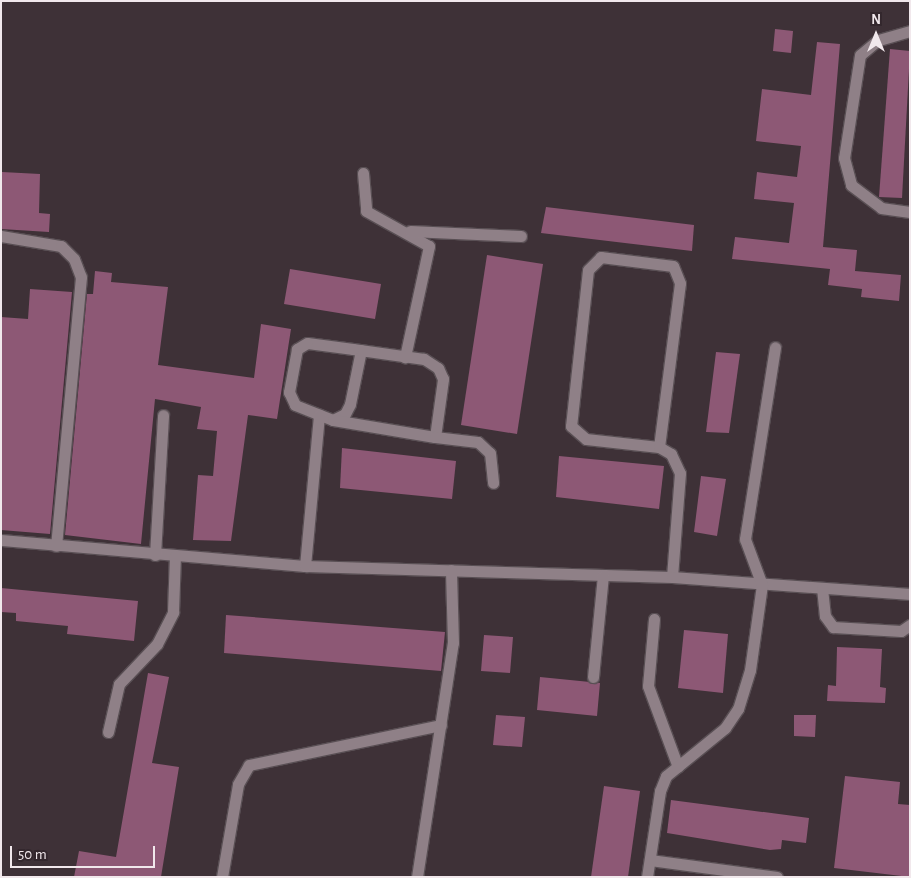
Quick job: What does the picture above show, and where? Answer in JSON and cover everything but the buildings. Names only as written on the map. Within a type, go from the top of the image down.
[{"type":"lane","points":[[910,31],[878,40],[860,55],[844,158],[851,185],[881,208],[910,212]]},
{"type":"lane","points":[[363,173],[366,211],[424,240],[430,254],[405,357]]},
{"type":"lane","points":[[405,231],[520,236]]},
{"type":"lane","points":[[1,236],[61,246],[74,259],[81,277],[56,546]]},
{"type":"lane","points":[[659,447],[680,282],[672,266],[601,257],[588,270],[571,426],[586,439],[659,447],[671,454],[680,473],[672,577]]},
{"type":"lane","points":[[435,437],[443,379],[431,364],[405,357],[307,343],[297,350],[289,392],[295,405],[333,420],[435,437],[478,442],[490,452],[493,483]]},
{"type":"lane","points":[[647,877],[660,791],[666,776],[725,728],[738,709],[750,670],[762,584],[745,539],[776,347]]},
{"type":"lane","points":[[333,420],[345,414],[350,404],[361,350]]},
{"type":"lane","points":[[305,566],[319,414]]},
{"type":"lane","points":[[155,555],[163,415]]},
{"type":"lane","points":[[1,540],[155,555],[305,566],[672,577],[910,594]]},
{"type":"lane","points":[[108,732],[119,684],[158,644],[172,612],[176,556]]},
{"type":"lane","points":[[417,877],[442,725],[453,643],[451,570]]},
{"type":"lane","points":[[593,677],[602,575]]},
{"type":"lane","points":[[822,588],[826,616],[833,627],[901,631],[910,626]]},
{"type":"lane","points":[[654,619],[648,686],[678,767]]},
{"type":"lane","points":[[222,877],[238,784],[249,766],[442,725]]},
{"type":"lane","points":[[650,860],[777,877]]}]
